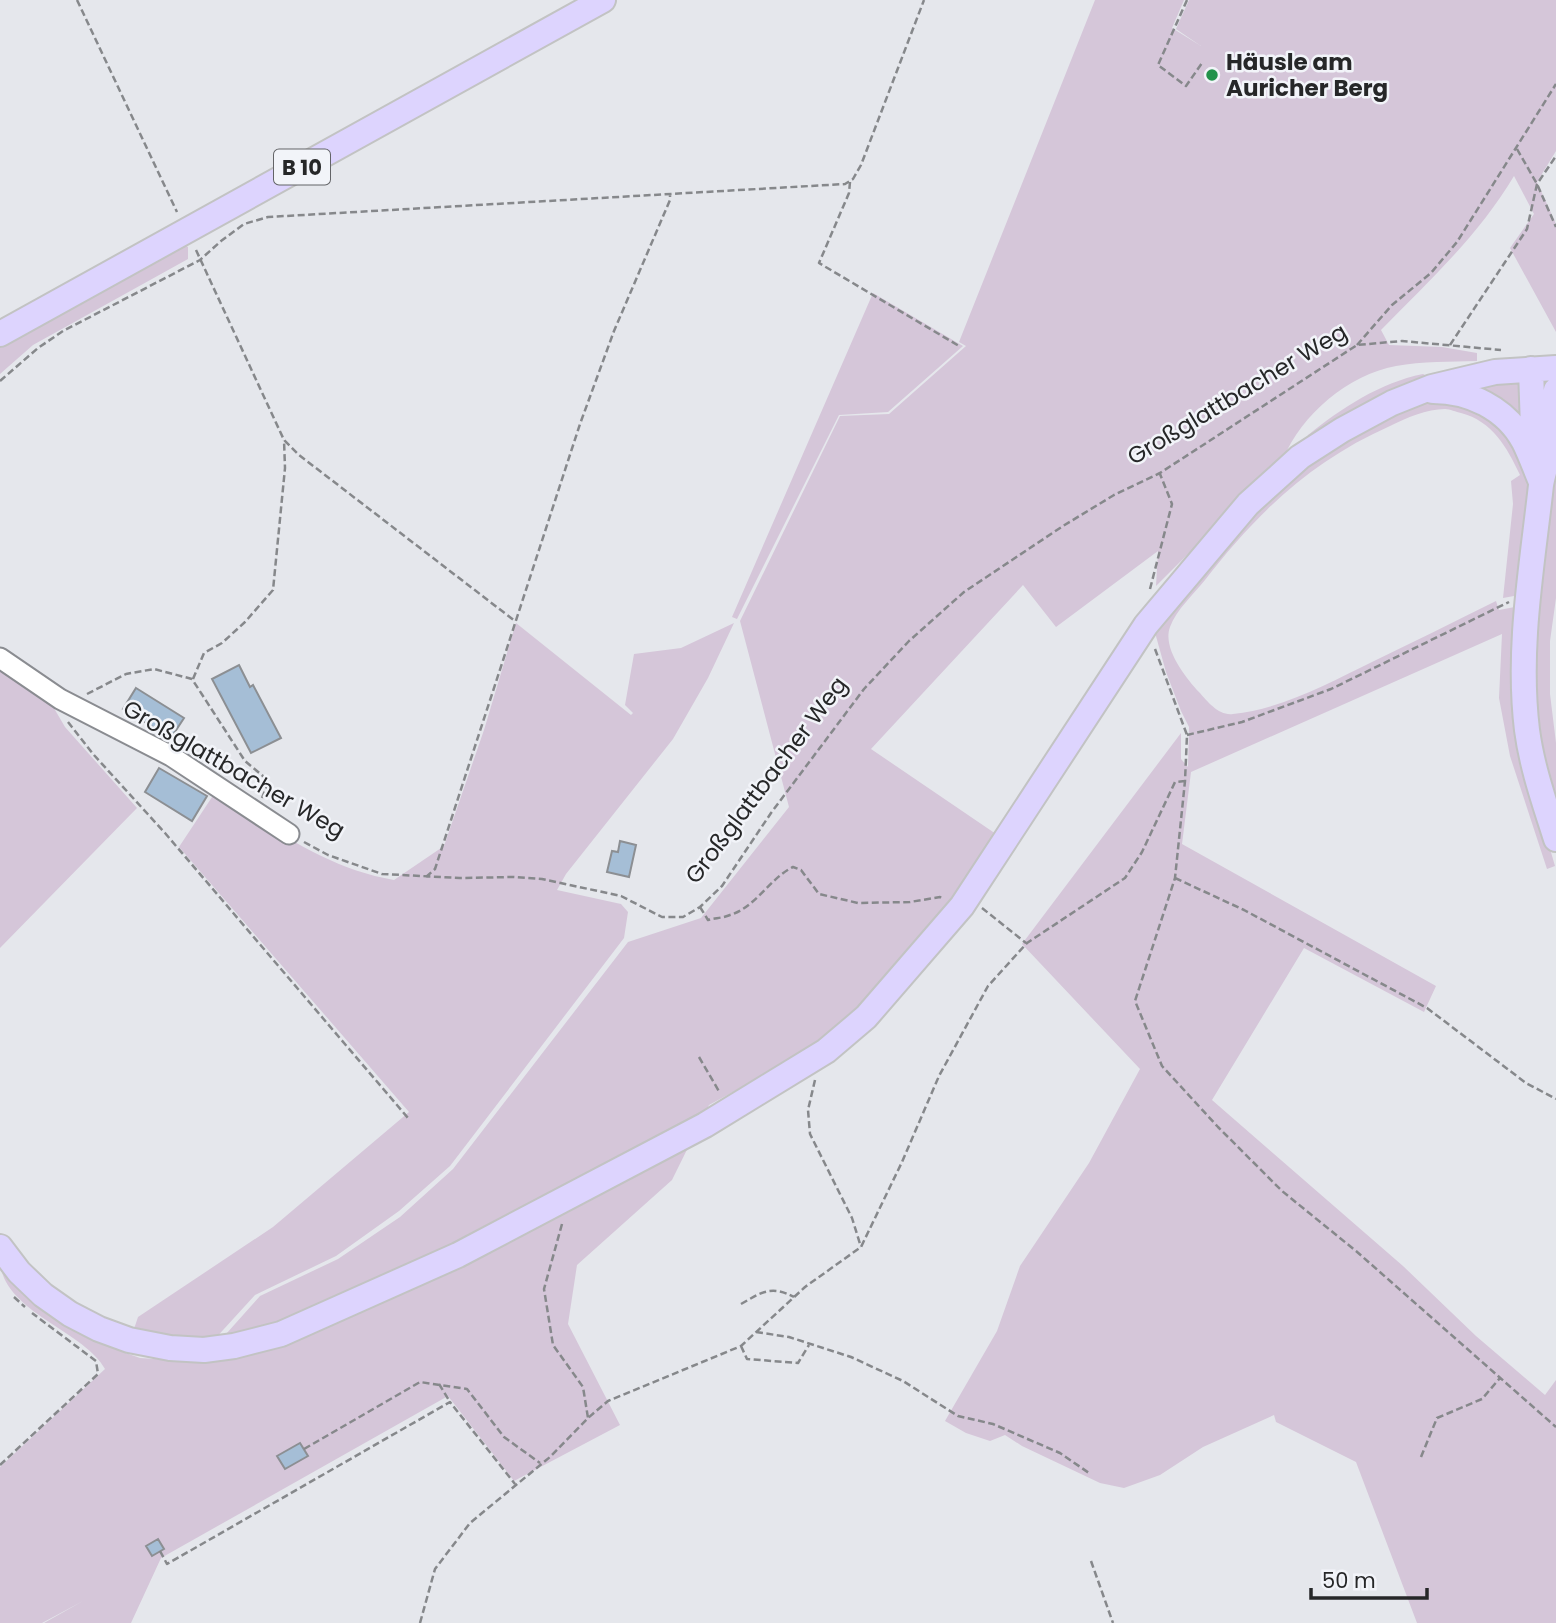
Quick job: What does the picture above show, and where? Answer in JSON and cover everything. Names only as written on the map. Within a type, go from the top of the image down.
[{"type":"main road","name":"B 10","points":[[0,334],[603,0]]},
{"type":"main road","points":[[0,1247],[19,1272],[43,1294],[70,1314],[99,1329],[158,1347],[187,1350],[215,1349],[257,1342],[458,1255],[705,1125],[826,1051],[866,1017],[972,907],[1146,625],[1248,504],[1300,457],[1342,430],[1418,392],[1448,382],[1495,372],[1556,368]]},
{"type":"main road","points":[[1531,369],[1533,428],[1541,481]]},
{"type":"main road","points":[[1556,390],[1550,450],[1541,481],[1526,600],[1523,648],[1528,732],[1536,778],[1556,839]]},
{"type":"main road","points":[[1418,392],[1442,391],[1463,395],[1496,410],[1517,431],[1541,481]]},
{"type":"lane","name":"Großglattbacher Weg","points":[[0,658],[66,702],[171,756],[289,834]]},
{"type":"path","points":[[77,0],[186,230]]},
{"type":"path","points":[[924,0],[820,263],[959,346]]},
{"type":"path","points":[[1187,0],[1158,65],[1186,86],[1202,63]]},
{"type":"path","points":[[1357,345],[1392,305],[1431,273],[1457,242],[1556,84]]},
{"type":"path","points":[[1516,148],[1556,227]]},
{"type":"path","points":[[1450,345],[1527,229],[1536,184],[1556,156]]},
{"type":"path","points":[[0,381],[38,348],[63,331],[200,260],[244,224],[268,217],[829,187],[850,182]]},
{"type":"path","points":[[426,877],[435,869],[515,621],[610,342],[670,200],[670,194]]},
{"type":"path","points":[[200,260],[284,440],[299,455],[515,621]]},
{"type":"path","name":"Großglattbacher Weg","points":[[289,834],[328,855],[382,874],[553,880],[621,896],[662,917],[683,917],[700,907],[722,886],[771,813],[864,689],[909,641],[964,592],[1114,495],[1160,473],[1357,345],[1402,341],[1503,351]]},
{"type":"path","points":[[192,679],[204,653],[222,643],[245,622],[273,590],[285,468],[284,440]]},
{"type":"path","points":[[1150,590],[1172,504],[1160,473]]},
{"type":"path","points":[[1187,735],[1242,722],[1331,689],[1505,602],[1526,600]]},
{"type":"path","points":[[1146,625],[1187,735],[1175,878],[1135,1001],[1162,1066],[1282,1191],[1356,1251],[1556,1427]]},
{"type":"path","points":[[254,810],[268,789],[269,781],[245,761],[192,679],[154,669],[127,674],[59,704],[69,725],[93,754],[408,1118]]},
{"type":"path","points":[[419,1623],[435,1569],[470,1523],[514,1484],[542,1464],[588,1418],[608,1401],[741,1346],[794,1297],[861,1247],[939,1076],[988,986],[1027,943],[1125,878],[1142,852],[1175,782],[1185,781]]},
{"type":"path","points":[[700,907],[708,920],[732,915],[753,901],[781,873],[793,867],[801,870],[820,894],[858,903],[910,902],[940,897],[972,907],[1027,943]]},
{"type":"path","points":[[1175,878],[1244,910],[1427,1008],[1526,1083],[1556,1099]]},
{"type":"path","points":[[826,1051],[816,1076],[808,1110],[810,1134],[852,1218],[861,1247]]},
{"type":"path","points":[[699,1057],[720,1094]]},
{"type":"path","points":[[570,1196],[544,1289],[553,1345],[583,1387],[588,1418]]},
{"type":"path","points":[[741,1304],[761,1292],[772,1290],[794,1297]]},
{"type":"path","points":[[0,1465],[98,1374],[96,1361],[47,1326],[16,1300],[11,1292]]},
{"type":"path","points":[[756,1332],[789,1337],[851,1357],[903,1381],[958,1416],[993,1424],[1060,1453],[1089,1473]]},
{"type":"path","points":[[741,1346],[747,1359],[799,1363],[810,1344]]},
{"type":"path","points":[[1421,1457],[1437,1418],[1482,1399],[1500,1378]]},
{"type":"path","points":[[304,1449],[419,1382],[438,1383],[467,1389],[504,1437],[542,1464]]},
{"type":"path","points":[[438,1383],[514,1484]]},
{"type":"path","points":[[160,1551],[167,1564],[450,1402]]},
{"type":"path","points":[[1091,1561],[1113,1623]]},
{"type":"shaded area","points":[[1095,0],[1184,0],[1172,28],[1201,46],[1176,29],[1189,0],[1556,0],[1556,151],[1537,182],[1556,224],[1556,332],[1510,248],[1534,214],[1514,176],[1469,238],[1381,330],[1389,345],[1442,347],[1477,353],[1477,361],[1426,362],[1396,366],[1361,378],[1344,388],[1314,412],[1291,442],[1283,459],[1156,586],[1158,551],[1056,627],[1023,585],[871,749],[996,834],[961,898],[860,1009],[821,1044],[709,1105],[672,1180],[577,1265],[568,1324],[620,1425],[514,1481],[448,1396],[161,1558],[131,1623],[44,1623],[83,1601],[42,1623],[0,1623],[0,1467],[105,1369],[95,1355],[28,1307],[14,1293],[4,1277],[0,1259],[125,1350],[123,1352],[140,1358],[201,1362],[260,1296],[338,1259],[400,1217],[453,1169],[628,942],[701,918],[789,807],[740,621],[840,416],[889,414],[966,346],[959,342]]},
{"type":"shaded area","points":[[181,243],[188,247],[188,259],[33,345],[0,374],[0,348]]},
{"type":"shaded area","points":[[873,293],[963,346],[888,412],[839,415],[737,619],[732,617]]},
{"type":"shaded area","points":[[1423,374],[1427,376],[1310,440],[1307,438],[1348,406],[1376,390]]},
{"type":"shaded area","points":[[1521,380],[1523,426],[1468,389]]},
{"type":"shaded area","points":[[1430,400],[1452,400],[1498,419],[1532,481],[1521,591],[1514,596],[1503,598],[1513,504],[1511,481],[1520,475],[1504,445],[1490,429],[1472,417],[1449,409],[1438,409],[1410,417],[1362,440],[1310,472],[1287,491],[1245,533],[1181,608],[1170,627],[1169,644],[1182,671],[1206,700],[1218,711],[1233,714],[1269,707],[1305,694],[1496,601],[1499,610],[1520,606],[1534,794],[1555,866],[1547,869],[1510,756],[1499,698],[1502,634],[1191,772],[1182,844],[1436,986],[1424,1012],[1304,948],[1212,1100],[1403,1266],[1476,1336],[1545,1395],[1556,1380],[1556,1623],[1417,1623],[1356,1462],[1276,1422],[1274,1415],[1203,1447],[1160,1475],[1124,1488],[1100,1483],[1022,1446],[1005,1435],[990,1441],[966,1433],[945,1421],[997,1331],[1020,1266],[1089,1163],[1140,1069],[1022,944],[1181,733],[1181,759],[1188,767],[1189,727],[1166,672],[1154,629],[1277,488],[1349,434]]},
{"type":"shaded area","points":[[1556,443],[1556,598],[1550,641],[1550,694],[1556,743],[1556,816],[1534,732],[1531,644]]},
{"type":"shaded area","points":[[516,623],[631,715],[633,713],[625,705],[634,654],[681,648],[734,623],[708,678],[673,739],[566,874],[557,890],[621,904],[628,912],[624,938],[450,1166],[399,1211],[336,1256],[255,1295],[213,1341],[133,1332],[138,1317],[273,1227],[409,1112],[179,847],[216,791],[279,833],[323,857],[369,875],[394,880],[444,846],[484,730]]},
{"type":"shaded area","points":[[0,664],[48,698],[65,727],[137,808],[0,948]]},
{"type":"building","points":[[239,665],[250,687],[253,685],[281,738],[251,753],[212,679]]},
{"type":"building","points":[[136,688],[184,718],[171,738],[123,709]]},
{"type":"building","points":[[159,768],[207,796],[192,821],[145,792]]},
{"type":"building","points":[[620,841],[636,845],[629,877],[607,872],[612,851],[618,852]]},
{"type":"building","points":[[300,1443],[308,1456],[285,1469],[277,1456]]},
{"type":"building","points":[[158,1539],[164,1549],[152,1556],[146,1546]]},
{"type":"place","name":"Häusle am Auricher Berg","points":[[1212,75]]}]
